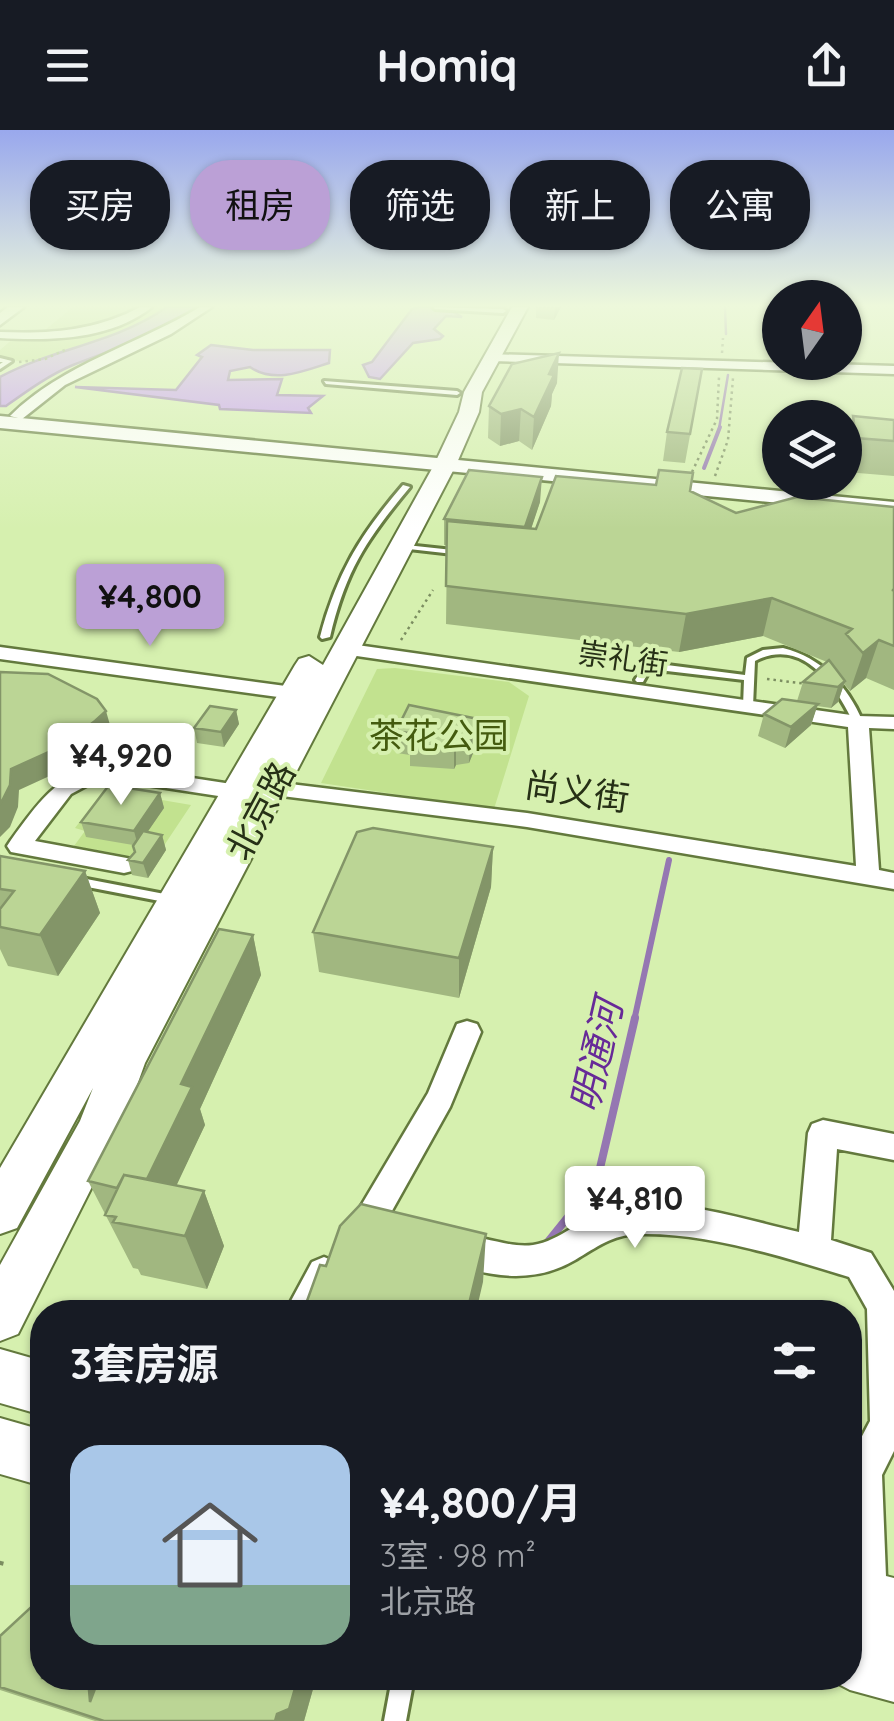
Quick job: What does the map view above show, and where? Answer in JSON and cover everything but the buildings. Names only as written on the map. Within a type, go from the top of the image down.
[{"type":"main road","name":"北京路","points":[[0,1212],[177,900],[256,791],[293,694],[334,643],[400,546],[464,381]]},
{"type":"main road","name":"北京路","points":[[0,1316],[100,1126],[124,1062],[256,791],[432,456],[469,412],[479,381]]},
{"type":"main road","points":[[4,416],[894,498]]},
{"type":"main road","points":[[432,456],[555,482],[894,508]]},
{"type":"main road","points":[[0,1376],[30,1385]]},
{"type":"main road","points":[[0,1446],[30,1455]]},
{"type":"main road","points":[[865,1616],[894,1670]]},
{"type":"street","points":[[4,416],[62,381]]},
{"type":"street","name":"崇礼街","points":[[334,643],[392,656],[858,722],[894,723]]},
{"type":"street","points":[[0,653],[293,694]]},
{"type":"street","points":[[858,722],[868,876]]},
{"type":"street","name":"尚义街","points":[[124,865],[19,846],[46,806],[86,773],[101,771],[527,820],[894,881]]},
{"type":"street","points":[[394,1237],[440,1098],[468,1032]]},
{"type":"street","points":[[814,1251],[823,1133],[894,1147]]},
{"type":"street","points":[[308,1300],[345,1245],[394,1237],[507,1262],[546,1258],[606,1225],[651,1218],[859,1264],[875,1286],[884,1309],[888,1424],[864,1473],[865,1616]]},
{"type":"lane","points":[[326,382],[457,393]]},
{"type":"lane","points":[[400,546],[474,554]]},
{"type":"lane","points":[[748,706],[748,664],[754,656],[778,651],[794,654],[827,674],[851,702],[858,722]]},
{"type":"lane","points":[[640,680],[645,671],[660,667],[748,678]]},
{"type":"lane","points":[[68,880],[177,900]]},
{"type":"lane","points":[[394,1721],[401,1690]]},
{"type":"path","points":[[691,478],[716,419],[715,398],[722,381]]},
{"type":"path","points":[[714,480],[728,440],[728,381]]},
{"type":"path","points":[[392,656],[434,590]]},
{"type":"path","points":[[767,678],[811,684]]},
{"type":"green space","name":"茶花公园","points":[[377,669],[509,682],[529,696],[494,809],[321,783]]},
{"type":"green space","points":[[104,790],[191,805],[163,847],[136,857],[74,846],[85,831],[75,828]]},
{"type":"shaded area","points":[[0,381],[43,381],[6,406],[0,406]]},
{"type":"shaded area","points":[[183,381],[281,381],[277,395],[323,396],[308,408],[311,413],[220,409],[219,405],[75,387],[176,390]]},
{"type":"waterway","name":"明通河","points":[[719,429],[727,381]]},
{"type":"waterway","name":"明通河","points":[[704,468],[720,427]]},
{"type":"waterway","name":"明通河","points":[[634,1021],[669,860]]},
{"type":"waterway","name":"明通河","points":[[547,1243],[597,1181],[635,1018]]}]
